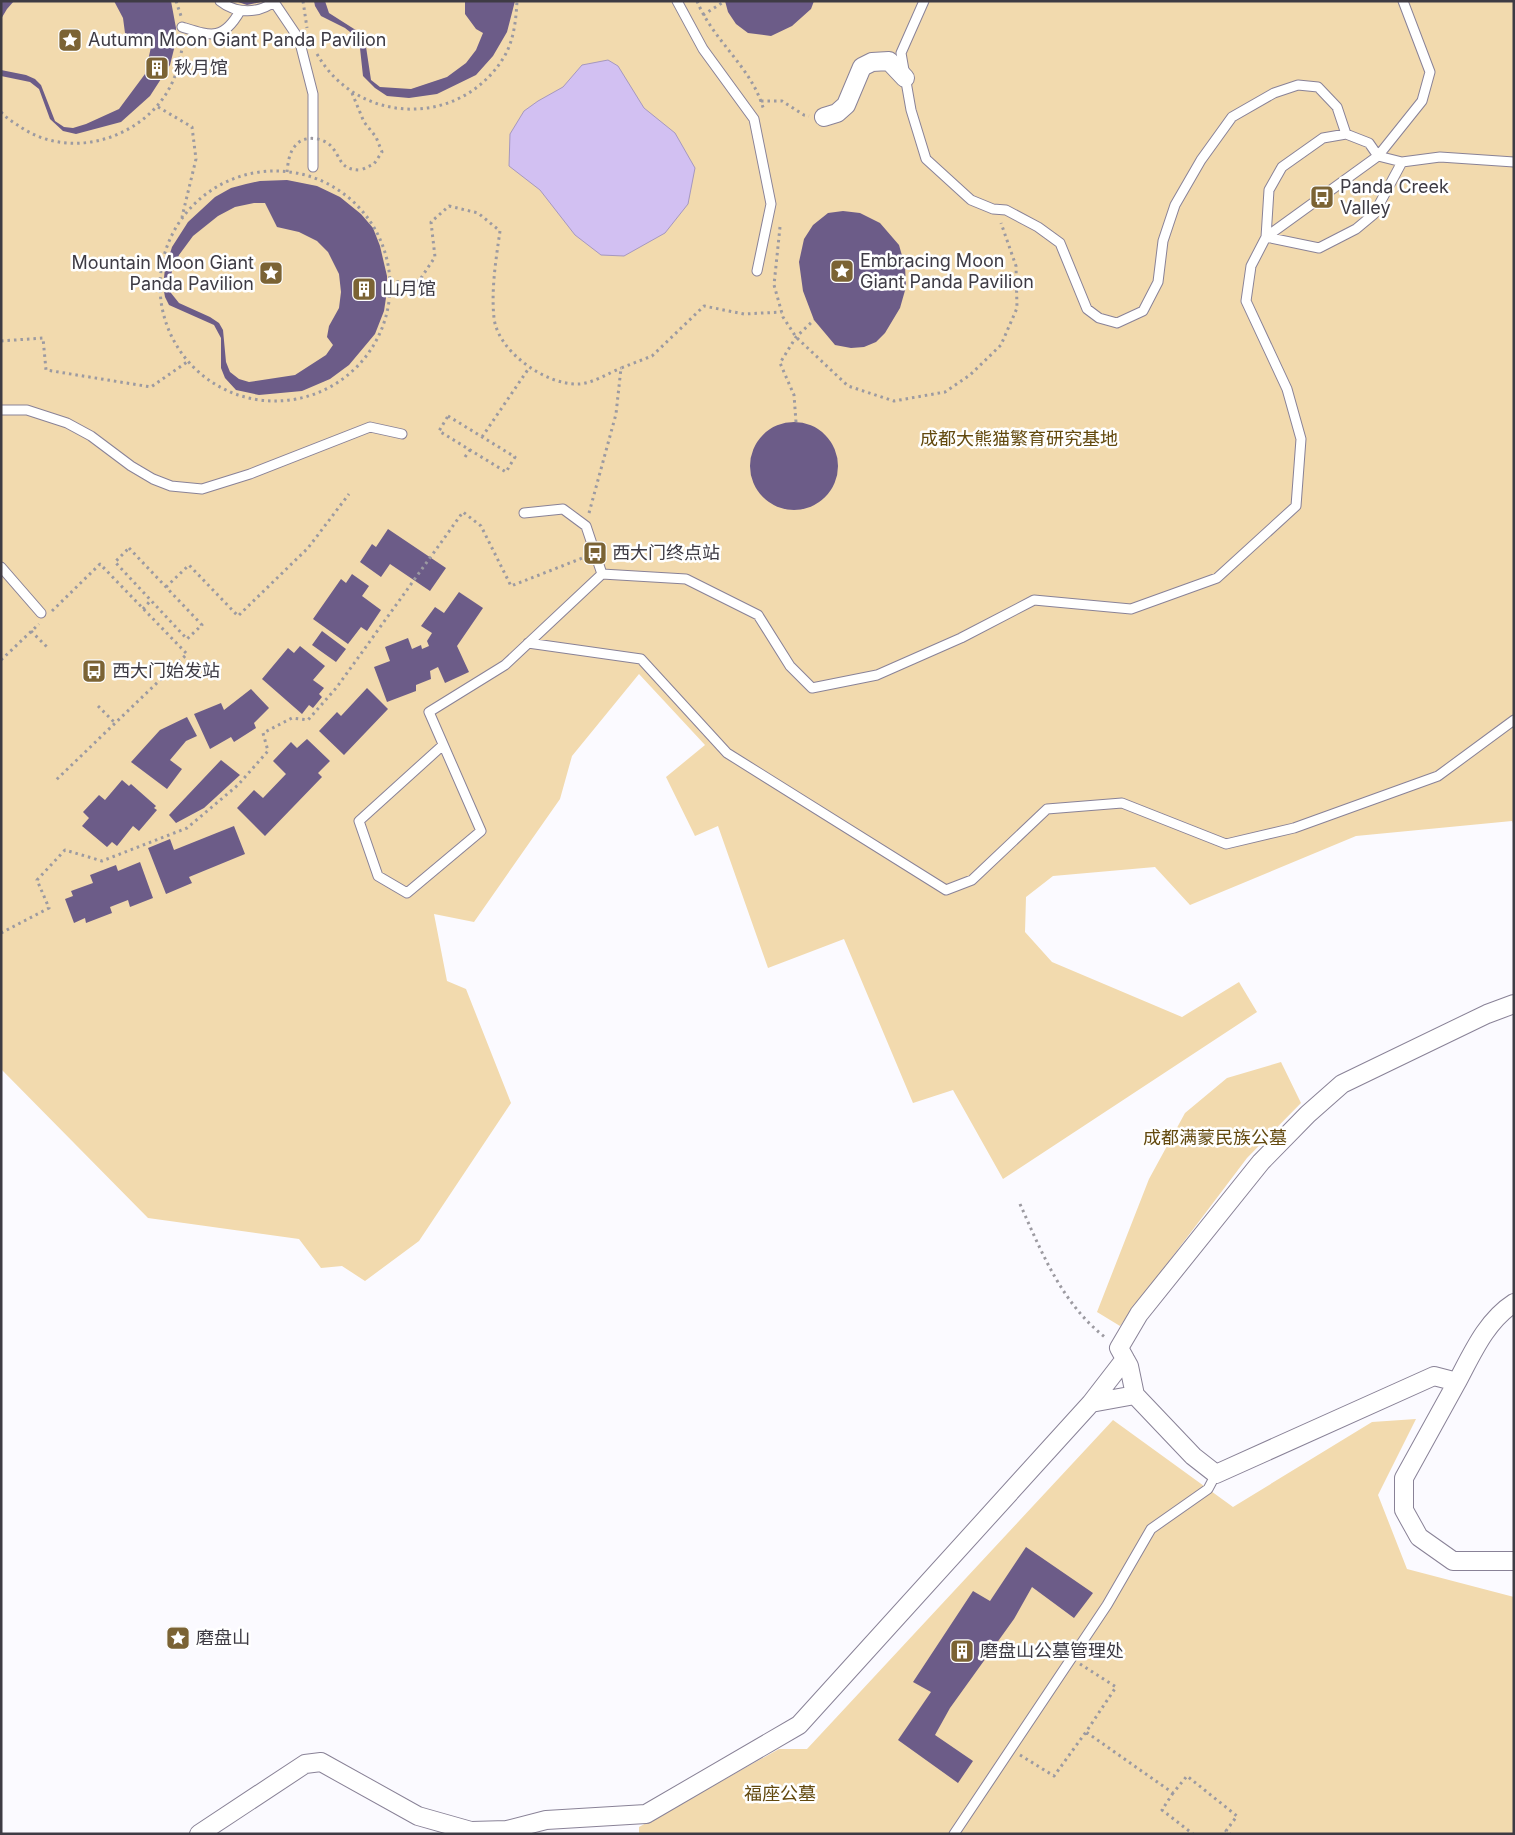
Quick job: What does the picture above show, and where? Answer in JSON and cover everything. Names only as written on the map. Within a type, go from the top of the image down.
[{"type":"street","points":[[824,117],[837,113],[846,105],[862,67],[872,62],[889,61],[905,78]]},
{"type":"street","points":[[199,1834],[305,1764],[321,1762],[418,1816],[471,1831],[507,1830],[546,1820],[646,1814],[799,1725],[1091,1403],[1122,1353],[1139,1314],[1261,1162],[1308,1114],[1342,1084],[1487,1014],[1514,1004]]},
{"type":"street","points":[[1514,1303],[1503,1310],[1482,1337],[1404,1478],[1404,1510],[1419,1537],[1452,1560],[1514,1561]]},
{"type":"street","points":[[1122,1353],[1129,1366],[1135,1396],[1193,1456],[1216,1474],[1434,1376],[1457,1382]]},
{"type":"street","points":[[1091,1403],[1135,1396]]},
{"type":"lane","points":[[220,1],[240,11],[255,11],[274,2],[299,39],[314,94],[313,168]]},
{"type":"lane","points":[[677,1],[703,49],[754,119],[771,204],[758,271]]},
{"type":"lane","points":[[924,1],[901,54],[911,110],[926,159],[971,200],[993,209],[1006,210],[1038,227],[1060,243],[1087,309],[1099,318],[1117,322],[1143,311],[1158,282],[1163,241],[1175,205],[1201,160],[1232,117],[1274,93],[1298,85],[1318,87],[1337,107],[1346,134]]},
{"type":"lane","points":[[1266,237],[1378,156],[1422,101],[1430,72],[1403,1]]},
{"type":"lane","points":[[182,27],[208,35],[223,32],[231,26],[240,11]]},
{"type":"lane","points":[[443,745],[359,821],[378,876],[407,893],[481,831],[429,712],[504,665],[602,574],[686,579],[758,615],[790,666],[812,688],[876,675],[960,638],[1034,600],[1132,609],[1217,578],[1296,506],[1302,439],[1287,389],[1246,301],[1251,266],[1266,237],[1269,190],[1282,167],[1323,138],[1346,134],[1369,143],[1378,156],[1402,162],[1440,157],[1514,162]]},
{"type":"lane","points":[[1266,237],[1319,248],[1356,229],[1374,214],[1402,162]]},
{"type":"lane","points":[[1,410],[27,410],[67,423],[91,436],[152,479],[171,486],[202,489],[250,474],[370,427],[402,434]]},
{"type":"lane","points":[[524,514],[563,509],[586,526],[602,574]]},
{"type":"lane","points":[[1,567],[41,613]]},
{"type":"lane","points":[[528,643],[641,659],[727,752],[946,890],[972,880],[1047,809],[1122,803],[1226,844],[1294,828],[1438,776],[1514,720]]},
{"type":"lane","points":[[954,1834],[1107,1604],[1151,1529],[1208,1488],[1216,1474]]},
{"type":"path","points":[[1,112],[3,116],[33,135],[66,144],[100,142],[131,129],[158,107],[175,78],[183,45],[180,11],[176,1]]},
{"type":"path","points":[[303,1],[307,30]]},
{"type":"path","points":[[313,47],[326,70],[352,93],[383,107],[418,110],[452,102],[482,83],[504,56],[516,24],[517,1]]},
{"type":"path","points":[[703,15],[724,1]]},
{"type":"path","points":[[286,172],[290,156],[296,145],[308,139],[320,138],[331,146],[343,165],[352,170],[361,170],[374,164],[382,152],[376,137],[364,122],[352,93]]},
{"type":"path","points":[[762,100],[782,101],[804,115],[824,117]]},
{"type":"path","points":[[158,107],[192,127],[196,159],[182,218],[162,256],[159,295],[168,333],[187,362],[219,389],[256,402],[295,401],[332,388],[362,363],[382,330],[391,293],[390,282],[387,256],[372,221],[346,194],[313,176],[276,170],[238,176],[205,194],[182,218]]},
{"type":"path","points":[[390,282],[419,281],[436,258],[430,222],[448,206],[478,213],[500,231],[494,272],[494,319],[499,334],[510,350],[529,368],[560,382],[580,384],[652,356],[704,306],[744,314],[782,312]]},
{"type":"path","points":[[848,386],[894,401],[945,392],[970,375],[1001,345],[1017,308],[1016,266],[1002,226],[993,209]]},
{"type":"path","points":[[796,422],[794,395],[780,362],[796,337],[814,320]]},
{"type":"path","points":[[1,340],[43,338],[46,370],[151,387],[187,362]]},
{"type":"path","points":[[482,437],[529,368]]},
{"type":"path","points":[[586,526],[616,414],[621,368]]},
{"type":"path","points":[[448,416],[515,457],[506,472],[470,450],[439,431],[448,416]]},
{"type":"path","points":[[465,457],[470,450]]},
{"type":"path","points":[[166,587],[189,566],[238,616],[308,548],[349,494]]},
{"type":"path","points":[[1,933],[49,908],[37,880],[64,850],[102,861],[187,828],[238,785],[268,751],[263,733],[292,718],[308,720],[337,687],[463,512],[481,526],[511,586],[595,553]]},
{"type":"path","points":[[129,548],[202,625],[187,639],[151,600],[115,562],[129,548]]},
{"type":"path","points":[[1,660],[100,564],[187,654],[55,782]]},
{"type":"path","points":[[143,609],[151,600]]},
{"type":"path","points":[[31,631],[48,648]]},
{"type":"path","points":[[98,706],[115,723]]},
{"type":"path","points":[[1020,1204],[1044,1258],[1063,1291],[1087,1323],[1122,1353]]},
{"type":"path","points":[[1010,1749],[1054,1776],[1116,1687],[1070,1658]]},
{"type":"path","points":[[1086,1732],[1173,1793]]},
{"type":"path","points":[[1193,1834],[1162,1810],[1187,1776],[1236,1816],[1225,1832],[1230,1834]]},
{"type":"green space","name":"成都大熊猫繁育研究基地","points":[[1,1],[1514,1],[1514,826],[1512,821],[1356,836],[1190,905],[1155,867],[1053,876],[1026,897],[1025,932],[1052,962],[1182,1017],[1239,982],[1257,1012],[1003,1179],[953,1090],[913,1103],[844,939],[768,968],[718,826],[695,836],[666,777],[705,745],[639,674],[572,756],[560,799],[474,922],[434,914],[447,981],[466,989],[511,1103],[419,1241],[365,1281],[342,1266],[321,1268],[299,1239],[148,1218],[1,1069]]},
{"type":"green space","name":"成都满蒙民族公墓","points":[[1281,1062],[1301,1103],[1247,1158],[1120,1326],[1097,1312],[1149,1179],[1185,1113],[1227,1078]]},
{"type":"green space","name":"福座公墓","points":[[1416,1419],[1378,1495],[1407,1569],[1514,1597],[1514,1834],[639,1834],[639,1827],[779,1749],[807,1749],[1113,1420],[1233,1507],[1372,1422]]},
{"type":"shaded area","points":[[608,60],[618,66],[644,108],[675,133],[695,168],[688,204],[665,233],[624,256],[601,255],[575,235],[540,190],[509,166],[510,134],[524,111],[563,87],[582,65]]},
{"type":"building","points":[[1,1],[14,1],[1,19]]},
{"type":"building","name":"秋月馆","points":[[114,1],[171,1],[176,28],[170,65],[150,96],[121,122],[76,134],[63,131],[50,119],[39,89],[30,82],[1,76],[1,70],[26,75],[35,79],[41,85],[55,121],[64,127],[73,128],[86,124],[119,109],[145,74],[151,47],[125,33],[123,18]]},
{"type":"building","points":[[235,1],[261,1],[261,2],[247,5]]},
{"type":"building","points":[[314,1],[325,1],[329,13],[362,34],[365,40],[371,80],[380,87],[411,89],[447,77],[466,63],[476,50],[483,33],[476,29],[465,14],[465,1],[515,1],[507,32],[493,56],[476,75],[437,94],[409,98],[387,96],[375,88],[363,76],[359,39],[345,28],[321,16]]},
{"type":"building","points":[[725,1],[814,1],[811,9],[792,26],[771,36],[748,33],[736,24],[728,12]]},
{"type":"building","name":"山月馆","points":[[287,180],[317,186],[340,197],[361,214],[373,228],[380,246],[387,276],[384,311],[375,334],[349,365],[330,379],[302,391],[259,395],[236,390],[225,378],[221,368],[221,338],[214,325],[169,305],[165,297],[163,286],[165,269],[172,247],[188,222],[215,197],[231,188],[260,181]],"holes":[[[265,203],[277,227],[299,232],[317,241],[328,252],[339,274],[341,292],[339,308],[329,326],[327,337],[333,345],[326,355],[295,375],[249,382],[239,379],[230,372],[226,362],[223,330],[219,323],[179,303],[171,293],[169,286],[172,271],[179,255],[193,236],[218,216],[235,207]]]},
{"type":"building","points":[[843,211],[860,213],[880,223],[899,245],[905,266],[906,287],[900,308],[885,333],[876,342],[864,347],[851,348],[835,345],[814,320],[803,291],[799,262],[804,239],[813,225],[828,213]]},
{"type":"building","points":[[794,422],[811,425],[819,429],[831,441],[835,449],[838,466],[835,483],[831,491],[819,503],[811,507],[794,510],[777,507],[769,503],[757,491],[753,483],[750,466],[753,449],[757,441],[769,429],[777,425]]},
{"type":"building","points":[[388,529],[446,568],[430,591],[390,564],[381,577],[360,562],[372,544],[376,547]]},
{"type":"building","points":[[352,574],[369,586],[362,596],[381,610],[367,631],[361,627],[348,644],[313,619],[341,579],[346,583]]},
{"type":"building","points":[[459,592],[483,608],[457,646],[469,672],[445,683],[438,667],[430,671],[431,679],[416,685],[416,691],[387,702],[374,667],[390,661],[385,647],[408,638],[412,649],[421,645],[422,649],[429,646],[427,641],[432,633],[421,626],[435,607],[444,613]]},
{"type":"building","points":[[322,631],[346,649],[336,662],[312,645]]},
{"type":"building","points":[[300,646],[325,666],[313,680],[324,688],[319,694],[322,697],[313,708],[309,705],[302,714],[262,679],[288,648],[294,653]]},
{"type":"building","points":[[367,688],[388,709],[344,755],[319,731],[337,712],[341,716]]},
{"type":"building","points":[[251,689],[269,708],[254,723],[256,728],[234,742],[231,737],[210,749],[194,714],[221,703],[224,710]]},
{"type":"building","points":[[187,717],[197,736],[186,741],[170,760],[182,769],[167,789],[131,762],[160,730]]},
{"type":"building","points":[[307,739],[330,761],[318,773],[322,777],[265,836],[237,808],[254,790],[263,798],[286,774],[273,761],[291,742],[297,748]]},
{"type":"building","points":[[221,760],[240,775],[204,808],[176,823],[169,815]]},
{"type":"building","points":[[122,780],[129,786],[131,784],[156,806],[154,808],[157,810],[139,831],[133,826],[117,846],[112,842],[107,847],[82,826],[89,818],[83,812],[99,795],[105,800]]},
{"type":"building","points":[[234,826],[245,854],[189,877],[192,883],[166,894],[148,848],[170,839],[174,850]]},
{"type":"building","points":[[140,862],[153,898],[130,907],[128,900],[110,907],[112,913],[86,923],[85,918],[74,923],[65,899],[73,896],[71,891],[93,883],[90,875],[116,865],[118,871]]},
{"type":"building","name":"磨盘山公墓管理处","points":[[1026,1547],[1093,1593],[1074,1618],[1032,1587],[1014,1619],[950,1708],[935,1735],[973,1761],[958,1783],[898,1740],[931,1692],[913,1682],[973,1591],[990,1601]]},
{"type":"place","name":"Autumn Moon Giant Panda Pavilion","points":[[70,40]]},
{"type":"place","name":"秋月馆","points":[[157,68]]},
{"type":"place","name":"Panda Creek Valley","points":[[1322,197]]},
{"type":"place","name":"Embracing Moon Giant Panda Pavilion","points":[[842,271]]},
{"type":"place","name":"Mountain Moon Giant Panda Pavilion","points":[[271,273]]},
{"type":"place","name":"山月馆","points":[[364,289]]},
{"type":"place","name":"西大门终点站","points":[[595,553]]},
{"type":"place","name":"西大门始发站","points":[[94,671]]},
{"type":"place","name":"磨盘山","points":[[178,1638]]},
{"type":"place","name":"磨盘山公墓管理处","points":[[962,1651]]}]
